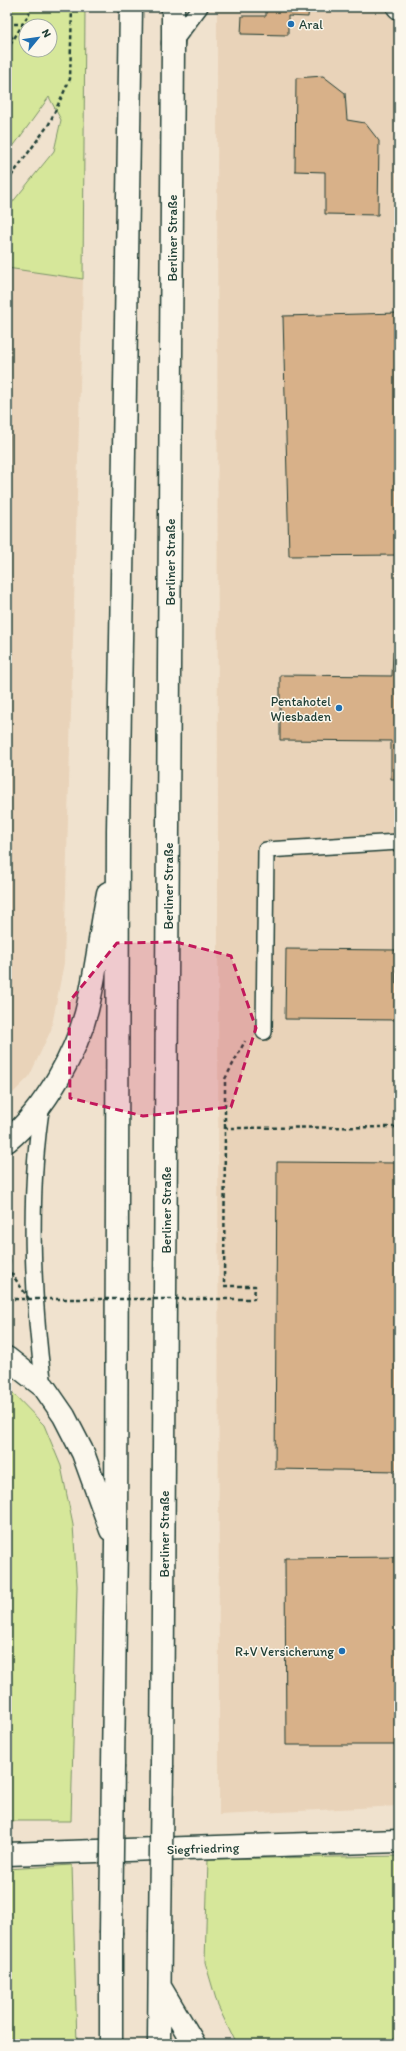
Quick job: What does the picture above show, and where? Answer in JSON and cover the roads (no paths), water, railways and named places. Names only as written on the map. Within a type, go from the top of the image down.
[{"type":"main road","points":[[111,2044],[116,1544],[118,831],[132,7]]},
{"type":"main road","name":"Berliner Straße","points":[[159,2044],[173,7]]},
{"type":"main road","points":[[7,1141],[16,1133],[42,1103],[69,1059],[89,1003],[118,831]]},
{"type":"main road","points":[[7,1358],[44,1387],[64,1416],[82,1453],[116,1544]]},
{"type":"main road","name":"Siegfriedring","points":[[7,1854],[399,1841]]},
{"type":"main road","points":[[160,1986],[194,2044]]},
{"type":"lane","points":[[173,43],[200,7]]},
{"type":"lane","points":[[264,1032],[266,850],[399,842]]},
{"type":"lane","points":[[42,1103],[35,1148],[34,1242],[36,1330],[44,1387]]},
{"type":"place","name":"Aral","points":[[291,24]]},
{"type":"place","name":"Pentahotel Wiesbaden","points":[[339,708]]},
{"type":"place","name":"R+V Versicherung","points":[[342,1651]]}]
